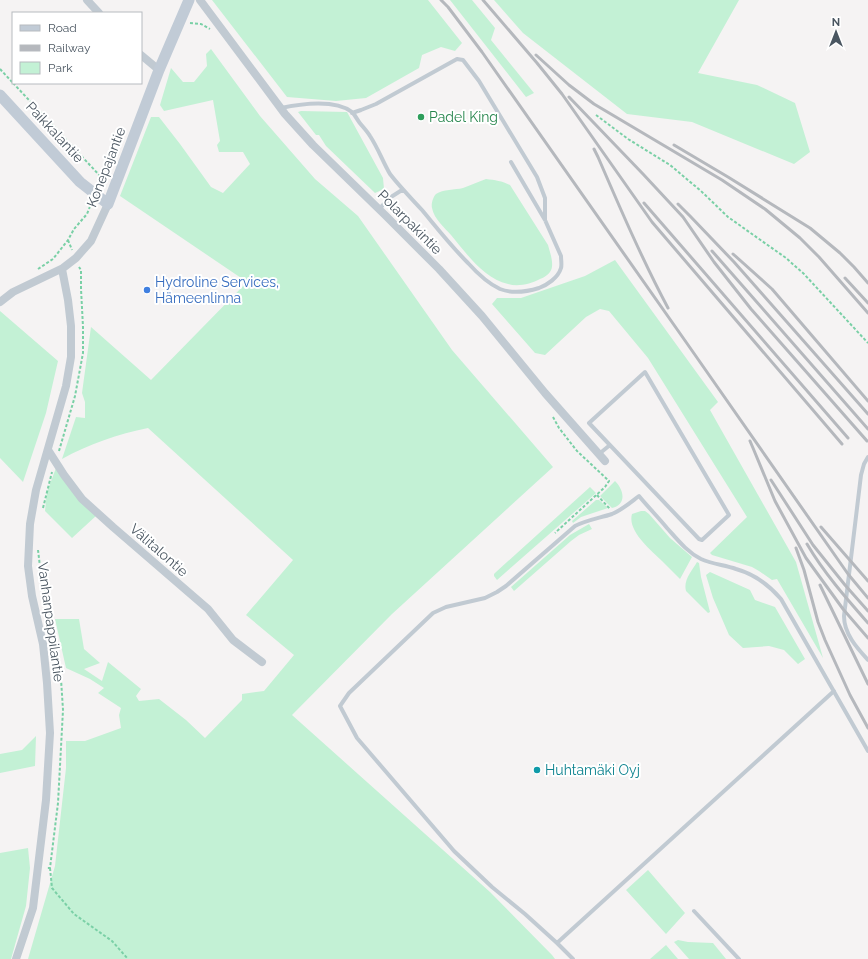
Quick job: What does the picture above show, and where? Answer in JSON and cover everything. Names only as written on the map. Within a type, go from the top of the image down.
[{"type":"street","points":[[86,0],[98,12]]},
{"type":"street","name":"Konepajantie","points":[[0,302],[13,292],[63,268],[76,258],[92,241],[108,204],[159,70],[189,0]]},
{"type":"street","name":"Polarpakintie","points":[[200,0],[281,108],[313,145],[439,269],[482,316],[545,393],[602,457]]},
{"type":"street","points":[[142,56],[159,70]]},
{"type":"street","name":"Paikkalantie","points":[[0,95],[80,182],[108,204]]},
{"type":"street","name":"Vanhanpappilantie","points":[[16,959],[33,908],[46,800],[50,733],[47,683],[43,644],[32,596],[28,566],[30,524],[36,490],[66,386],[71,357],[71,326],[63,268]]},
{"type":"street","name":"Välitalontie","points":[[48,450],[82,499],[112,527],[208,609],[233,640],[262,662]]},
{"type":"lane","points":[[352,113],[376,104],[457,59],[463,60],[479,81],[537,177],[545,198],[545,220]]},
{"type":"lane","points":[[281,108],[296,105],[328,104],[337,105],[352,113],[370,135],[390,172],[402,190],[451,246],[489,283],[510,292],[529,291],[542,287],[558,274],[561,269],[561,256],[545,220],[511,162]]},
{"type":"lane","points":[[379,209],[391,197],[402,190]]},
{"type":"lane","points":[[646,372],[729,515],[702,540],[699,539],[610,445],[589,423],[646,372]]},
{"type":"lane","points":[[602,457],[610,445]]},
{"type":"lane","points":[[868,458],[864,464],[861,475],[844,616],[845,626],[850,637],[868,660]]},
{"type":"lane","points":[[573,959],[526,914],[492,886],[454,851],[357,738],[340,706],[349,693],[433,613],[446,607],[490,596],[506,586],[575,526],[588,520],[613,514],[639,496],[680,542],[694,555],[710,562],[745,572],[757,578],[768,586],[781,599],[868,752]]},
{"type":"lane","points":[[557,943],[834,691]]},
{"type":"lane","points":[[694,911],[739,959]]},
{"type":"path","points":[[180,21],[201,24],[211,30]]},
{"type":"path","name":"Paikkalantie","points":[[0,69],[12,82]]},
{"type":"path","name":"Paikkalantie","points":[[14,84],[102,178]]},
{"type":"path","points":[[596,115],[628,139],[670,165],[702,191],[728,217],[786,258],[804,274],[868,343]]},
{"type":"path","points":[[35,271],[53,259],[68,240],[74,229],[87,214],[96,194]]},
{"type":"path","points":[[43,508],[55,461],[76,396],[83,353],[83,327],[80,289],[81,270],[68,240]]},
{"type":"path","points":[[552,535],[597,495],[609,481],[576,451],[559,428],[553,416]]},
{"type":"path","points":[[597,495],[613,514]]},
{"type":"path","points":[[38,544],[41,575],[51,616],[61,679],[63,710],[58,803],[50,868],[52,888],[74,914],[112,941],[128,959]]},
{"type":"path","points":[[38,868],[50,868]]},
{"type":"green space","points":[[212,0],[428,0],[462,43],[455,51],[441,47],[422,55],[419,68],[366,98],[336,101],[287,97]]},
{"type":"green space","points":[[450,0],[472,0],[495,28],[491,40],[534,93],[526,97]]},
{"type":"green space","points":[[494,0],[739,0],[698,73],[757,85],[795,103],[810,152],[794,164],[692,122],[627,114],[523,33]]},
{"type":"green space","points":[[211,49],[260,116],[315,179],[358,216],[452,350],[553,467],[392,614],[292,715],[490,892],[555,959],[28,959],[55,866],[66,768],[66,741],[85,741],[121,728],[119,715],[121,708],[98,693],[104,688],[90,679],[66,668],[55,619],[79,619],[84,649],[100,663],[84,669],[102,681],[108,662],[141,689],[136,696],[139,701],[159,699],[186,720],[205,738],[242,700],[242,694],[264,691],[294,655],[246,615],[293,560],[148,428],[104,440],[62,459],[76,417],[85,418],[85,402],[82,393],[91,327],[151,380],[247,282],[120,196],[151,117],[159,117],[211,187],[223,193],[250,164],[243,152],[219,152],[217,145],[220,141],[213,100],[164,111],[160,105],[171,68],[183,82],[194,82],[207,66],[206,54]]},
{"type":"green space","points":[[298,112],[347,112],[383,178],[384,189],[375,193],[326,146],[319,135],[316,135]]},
{"type":"green space","points":[[486,179],[510,185],[548,245],[552,259],[552,266],[550,272],[544,277],[529,284],[516,285],[508,284],[491,277],[469,257],[435,216],[432,205],[436,194],[446,190],[463,188]]},
{"type":"green space","points":[[615,260],[718,402],[710,410],[796,562],[823,658],[777,579],[772,580],[752,567],[712,555],[710,553],[747,517],[648,358],[609,311],[600,309],[586,317],[545,355],[535,353],[492,304],[497,298],[521,298],[585,276]]},
{"type":"green space","points":[[0,311],[58,361],[46,413],[23,482],[0,458]]},
{"type":"green space","points":[[56,468],[97,515],[72,538],[45,511],[47,492]]},
{"type":"green space","points":[[615,481],[622,492],[622,500],[617,506],[612,508],[600,496]]},
{"type":"green space","points":[[590,487],[596,493],[497,580],[494,576],[496,572]]},
{"type":"green space","points":[[596,500],[599,500],[608,508],[581,517],[573,523],[572,521]]},
{"type":"green space","points":[[645,511],[649,514],[670,538],[692,557],[680,579],[646,546],[636,533],[631,520],[632,514]]},
{"type":"green space","points":[[589,524],[592,529],[579,535],[571,541],[514,591],[511,587],[570,535]]},
{"type":"green space","points":[[697,562],[699,563],[710,612],[708,613],[686,591],[685,587],[687,579]]},
{"type":"green space","points":[[710,572],[750,590],[755,600],[775,607],[805,659],[798,664],[784,650],[769,646],[743,648],[729,635],[713,598],[706,575]]},
{"type":"green space","points":[[36,736],[35,766],[0,773],[0,754],[22,750]]},
{"type":"green space","points":[[28,848],[30,868],[26,906],[11,959],[0,959],[0,853]]},
{"type":"green space","points":[[648,870],[685,913],[666,934],[626,890]]},
{"type":"green space","points":[[678,940],[713,943],[726,959],[689,959],[674,942]]},
{"type":"green space","points":[[666,945],[678,959],[650,959]]},
{"type":"railway","points":[[441,0],[482,52],[848,574],[868,598]]},
{"type":"railway","points":[[483,0],[562,94],[652,222],[842,444]]},
{"type":"railway","points":[[536,55],[569,85],[594,104],[722,180],[765,209],[800,238],[819,257],[868,313]]},
{"type":"railway","points":[[569,97],[683,217],[714,262],[751,309],[867,441]]},
{"type":"railway","points":[[674,145],[810,228],[840,253],[868,283]]},
{"type":"railway","points":[[594,149],[640,252],[668,308]]},
{"type":"railway","points":[[644,203],[848,438]]},
{"type":"railway","points":[[678,204],[734,262],[868,414]]},
{"type":"railway","points":[[712,251],[868,429]]},
{"type":"railway","points":[[733,254],[772,289],[868,401]]},
{"type":"railway","points":[[845,278],[868,303]]},
{"type":"railway","points":[[750,441],[775,501],[806,558],[843,609],[868,638]]},
{"type":"railway","points":[[771,480],[813,545],[868,611]]},
{"type":"railway","points":[[821,527],[868,581]]},
{"type":"railway","points":[[807,544],[828,575],[868,623]]},
{"type":"railway","points":[[796,548],[804,570],[818,622],[825,640],[850,695],[868,728]]},
{"type":"railway","points":[[820,585],[868,684]]},
{"type":"place","name":"Padel King","points":[[421,117]]},
{"type":"place","name":"Hydroline Services, Hämeenlinna","points":[[147,290]]},
{"type":"place","name":"Huhtamäki Oyj","points":[[537,770]]}]
